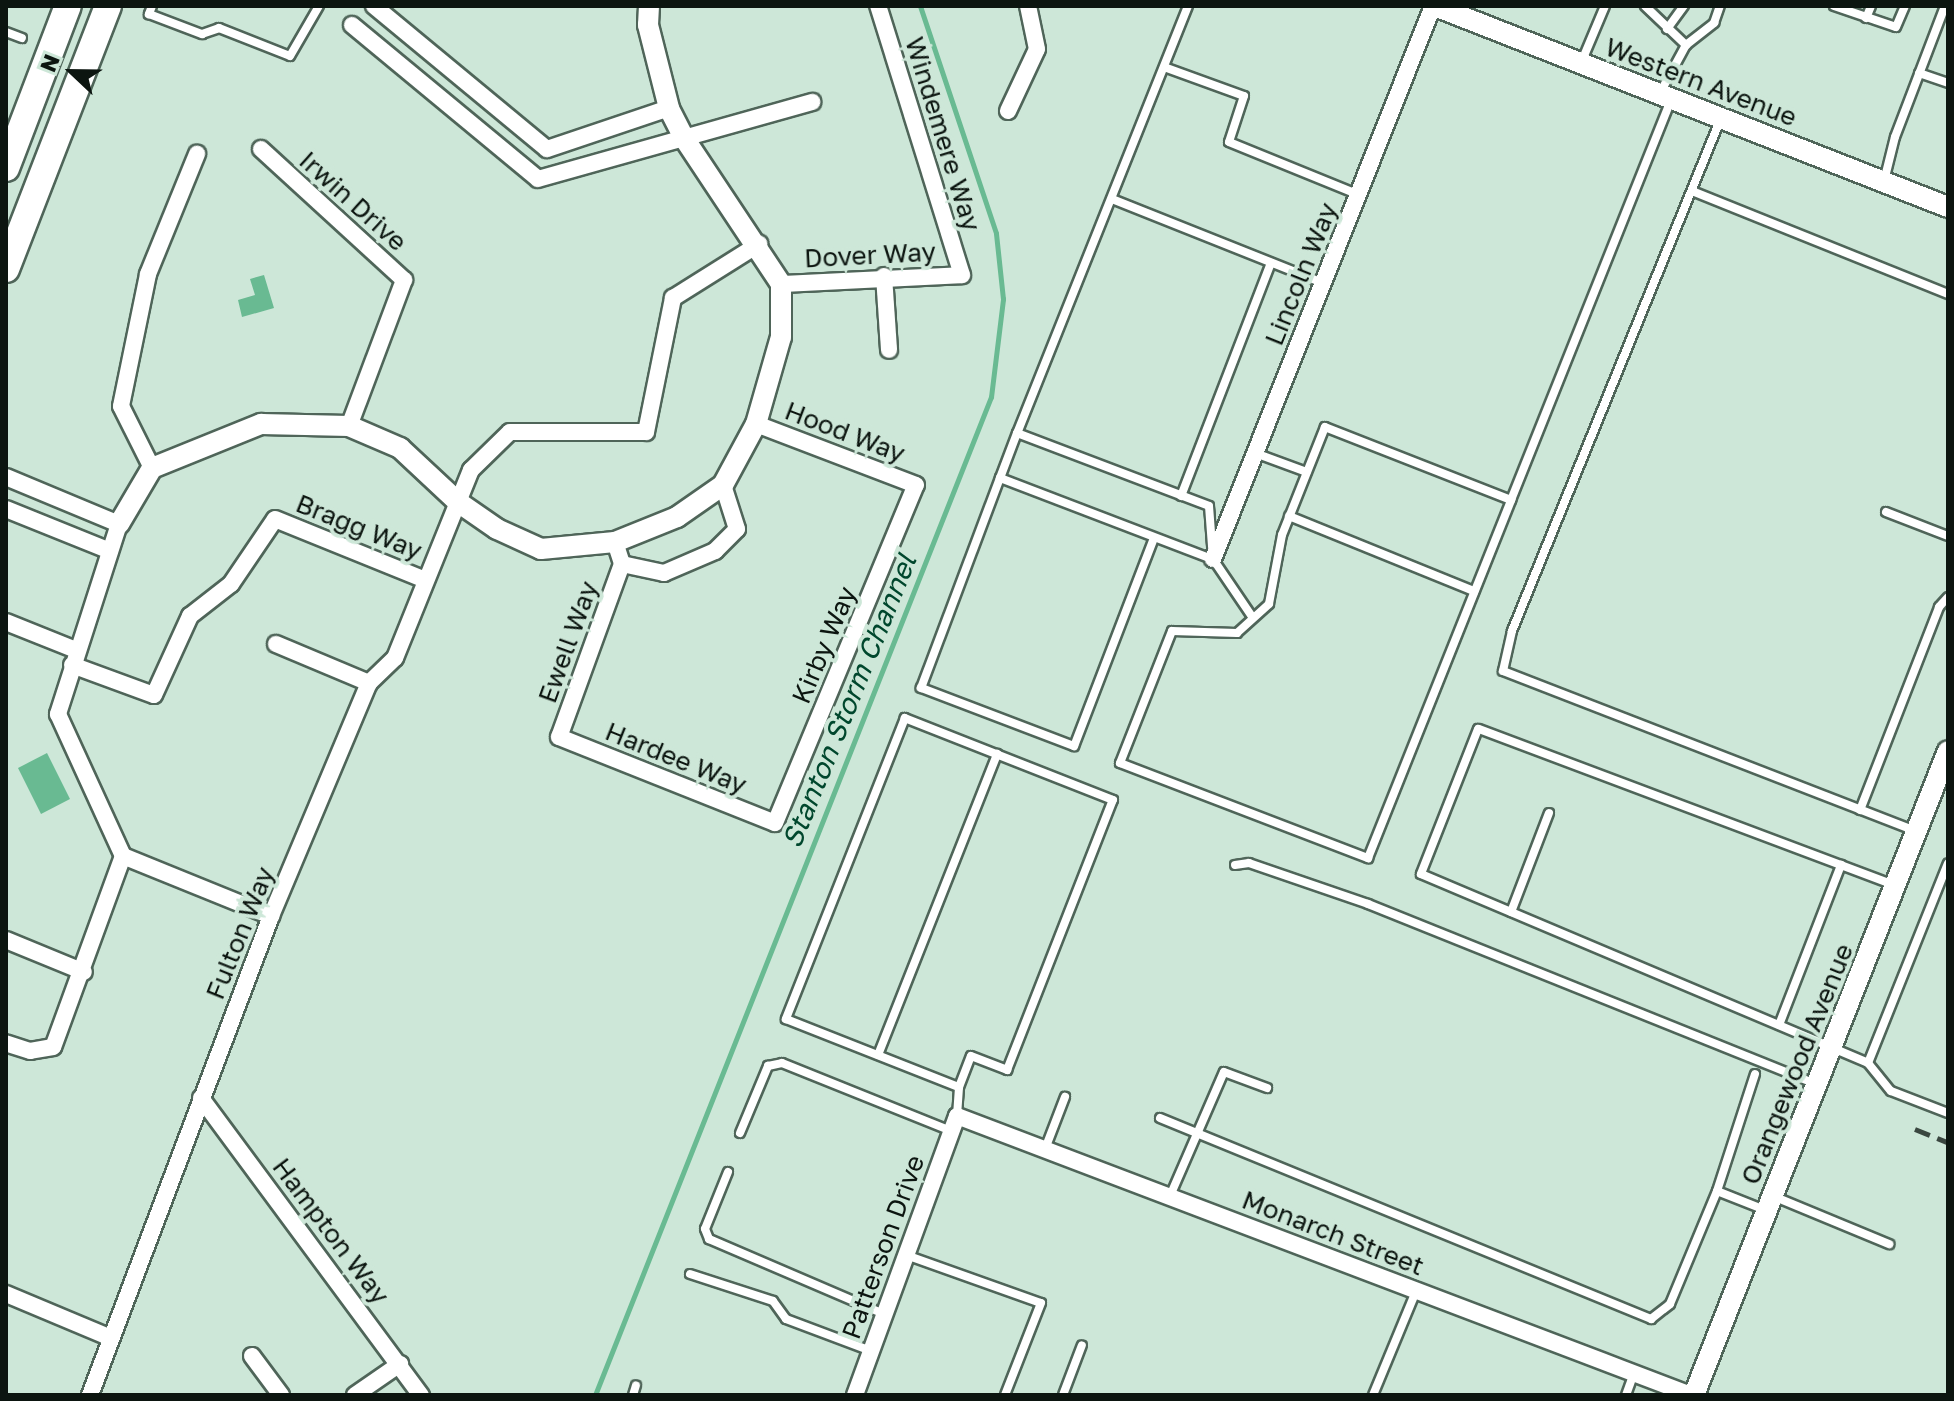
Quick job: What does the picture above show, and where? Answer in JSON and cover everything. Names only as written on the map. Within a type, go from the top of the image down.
[{"type":"main road","points":[[6,168],[68,6]]},
{"type":"main road","points":[[6,269],[108,6]]},
{"type":"street","points":[[374,6],[547,149],[669,108]]},
{"type":"street","points":[[6,1043],[30,1051],[53,1047],[84,972],[123,856],[58,714],[119,524],[152,468],[261,424],[349,426],[400,448],[458,502],[497,529],[541,549],[615,542],[677,517],[723,485],[756,424],[781,337],[781,284],[759,244],[684,138],[669,108],[648,25],[649,6]]},
{"type":"street","name":"Windemere Way","points":[[878,6],[962,275]]},
{"type":"street","points":[[1008,111],[1037,49],[1028,6]]},
{"type":"street","name":"Western Avenue","points":[[1434,6],[1948,207]]},
{"type":"street","name":"Lincoln Way","points":[[1213,559],[1434,6]]},
{"type":"street","points":[[352,25],[538,179],[812,102]]},
{"type":"street","name":"Irwin Drive","points":[[261,149],[404,280],[349,426]]},
{"type":"street","points":[[152,468],[121,406],[148,274],[197,154]]},
{"type":"street","name":"Fulton Way","points":[[90,1395],[271,916],[369,683],[395,658],[471,470],[510,432],[646,432],[673,298],[759,244]]},
{"type":"street","name":"Dover Way","points":[[781,284],[884,276],[962,275]]},
{"type":"street","points":[[884,276],[889,350]]},
{"type":"street","name":"Hood Way","points":[[756,424],[916,485]]},
{"type":"street","points":[[6,477],[119,524]]},
{"type":"street","name":"Ewell Way","points":[[622,564],[674,572],[715,551],[737,529],[723,485]]},
{"type":"street","name":"Kirby Way","points":[[775,823],[916,485]]},
{"type":"street","points":[[6,509],[110,551]]},
{"type":"street","name":"Bragg Way","points":[[74,657],[154,695],[190,616],[231,584],[275,519],[425,580]]},
{"type":"street","name":"Ewell Way","points":[[559,737],[622,564],[615,542]]},
{"type":"street","points":[[6,622],[74,657]]},
{"type":"street","points":[[276,644],[369,683]]},
{"type":"street","name":"Hardee Way","points":[[559,737],[775,823]]},
{"type":"street","name":"Orangewood Avenue","points":[[1693,1395],[1948,751]]},
{"type":"street","points":[[123,856],[271,916]]},
{"type":"street","points":[[6,940],[84,972]]},
{"type":"street","name":"Hampton Way","points":[[201,1098],[421,1395]]},
{"type":"street","name":"Monarch Street","points":[[954,1123],[1045,1150],[1693,1395]]},
{"type":"street","name":"Patterson Drive","points":[[855,1395],[954,1123]]},
{"type":"street","points":[[6,1294],[111,1338]]},
{"type":"street","points":[[252,1356],[281,1395]]},
{"type":"street","points":[[355,1395],[400,1364]]},
{"type":"lane","points":[[152,6],[149,14],[202,34],[219,28],[290,56],[319,6]]},
{"type":"lane","points":[[1154,538],[1074,746],[921,688],[1017,433],[1188,6]]},
{"type":"lane","points":[[1581,63],[1605,6]]},
{"type":"lane","points":[[1645,6],[1686,45]]},
{"type":"lane","points":[[1667,29],[1684,6]]},
{"type":"lane","points":[[1511,500],[1325,427],[1289,516],[1269,604],[1237,633],[1172,631],[1120,763],[1368,858],[1511,500],[1686,45],[1714,23],[1720,6]]},
{"type":"lane","points":[[1834,6],[1896,27],[1905,6]]},
{"type":"lane","points":[[1866,18],[1871,6]]},
{"type":"lane","points":[[1884,182],[1919,73],[1945,6]]},
{"type":"lane","points":[[6,32],[22,38]]},
{"type":"lane","points":[[1164,67],[1244,96],[1229,142],[1358,194]]},
{"type":"lane","points":[[1919,73],[1948,83]]},
{"type":"lane","points":[[1721,118],[1512,631],[1503,671],[1916,832]]},
{"type":"lane","points":[[1692,191],[1948,294]]},
{"type":"lane","points":[[1112,199],[1323,283]]},
{"type":"lane","points":[[1181,496],[1271,263]]},
{"type":"lane","points":[[1017,433],[1209,506],[1213,559],[1253,618]]},
{"type":"lane","points":[[1255,453],[1307,472]]},
{"type":"lane","points":[[1000,478],[1213,559]]},
{"type":"lane","points":[[1886,512],[1948,536]]},
{"type":"lane","points":[[1289,516],[1474,591]]},
{"type":"lane","points":[[1860,810],[1939,607],[1948,597]]},
{"type":"lane","points":[[740,1133],[768,1066],[782,1063],[954,1123],[959,1087],[971,1056],[1007,1070],[1113,800],[905,718],[786,1019],[959,1087]]},
{"type":"lane","points":[[1895,885],[1478,729],[1421,874],[1868,1063],[1891,1091],[1948,1113]]},
{"type":"lane","points":[[878,1055],[997,754]]},
{"type":"lane","points":[[1511,912],[1549,813]]},
{"type":"lane","points":[[1235,865],[1249,863],[1368,904],[1816,1085]]},
{"type":"lane","points":[[1868,1063],[1948,863]]},
{"type":"lane","points":[[1779,1025],[1841,865]]},
{"type":"lane","points":[[1170,1197],[1224,1072],[1267,1088]]},
{"type":"lane","points":[[1160,1118],[1651,1319],[1670,1304],[1717,1191],[1755,1074]]},
{"type":"lane","points":[[1045,1150],[1065,1097]]},
{"type":"lane","points":[[728,1172],[705,1229],[709,1239],[884,1314]]},
{"type":"lane","points":[[1717,1191],[1770,1204],[1889,1244]]},
{"type":"lane","points":[[906,1255],[1041,1303],[1005,1395]]},
{"type":"lane","points":[[690,1274],[773,1301],[786,1319],[871,1351]]},
{"type":"lane","points":[[1373,1395],[1416,1291]]},
{"type":"lane","points":[[1063,1395],[1082,1345]]},
{"type":"lane","points":[[1626,1395],[1634,1373]]},
{"type":"lane","points":[[633,1395],[636,1385]]},
{"type":"shaded area","points":[[264,275],[274,308],[242,317],[238,300],[255,295],[250,279]]},
{"type":"shaded area","points":[[47,753],[70,799],[41,814],[18,768]]},
{"type":"waterway","name":"Stanton Storm Channel","points":[[595,1395],[991,397],[1003,299],[996,233],[920,6]]},
{"type":"railway","points":[[1915,1129],[1948,1142]]}]
